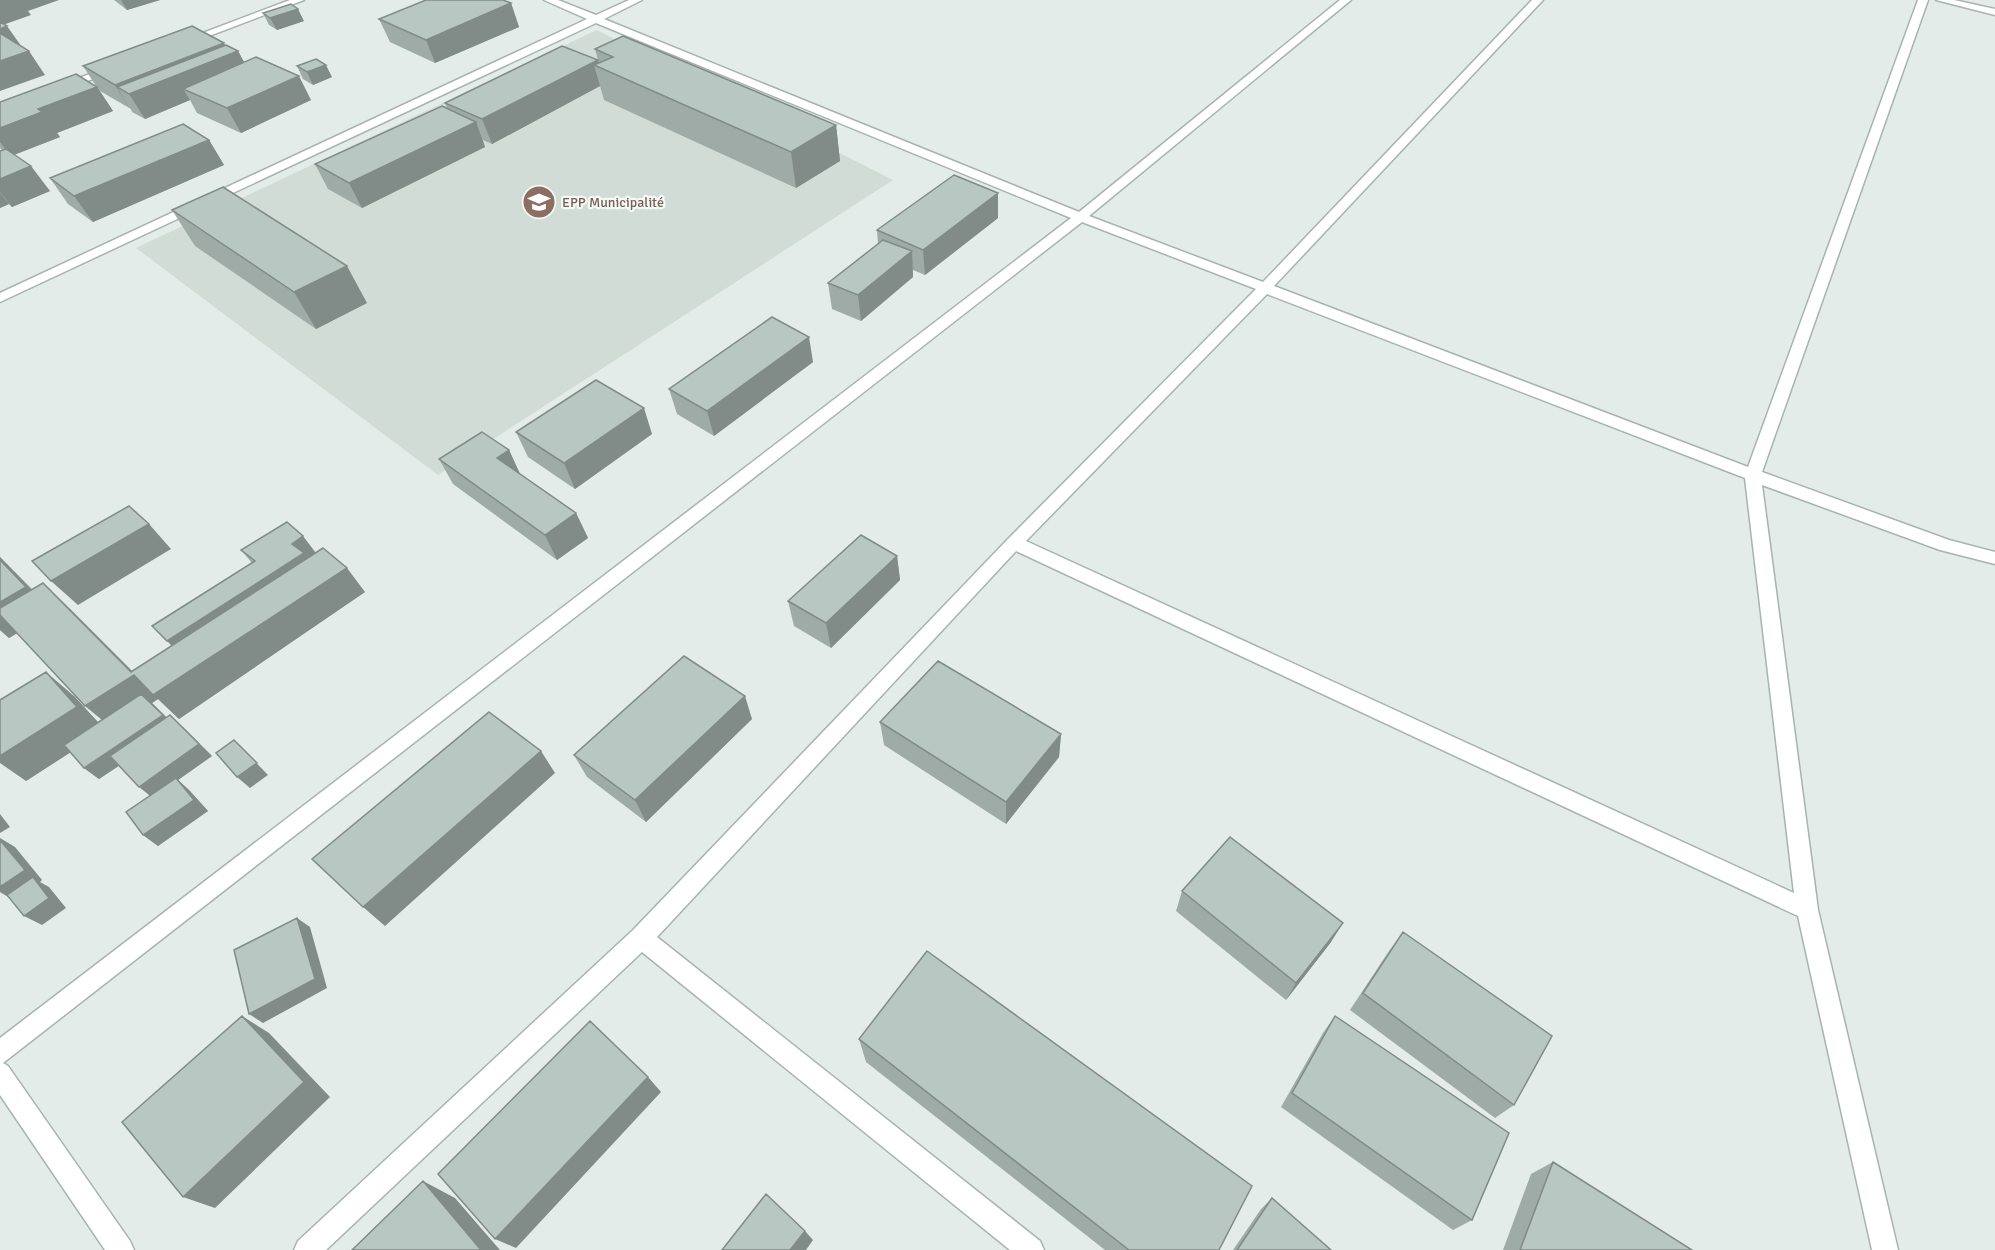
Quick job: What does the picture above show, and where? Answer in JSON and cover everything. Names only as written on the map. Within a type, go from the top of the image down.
[{"type":"street","points":[[177,45],[299,0]]},
{"type":"street","points":[[549,0],[1080,217],[1753,475],[1946,546],[1995,558]]},
{"type":"street","points":[[0,298],[637,0]]},
{"type":"street","points":[[0,1053],[1080,217],[1346,0]]},
{"type":"street","points":[[307,1250],[641,938],[1014,543],[1265,288],[1538,0]]},
{"type":"street","points":[[1885,1250],[1807,910],[1753,475],[1923,0]]},
{"type":"street","points":[[1941,0],[1995,12]]},
{"type":"street","points":[[56,89],[122,65]]},
{"type":"street","points":[[1014,543],[1807,910]]},
{"type":"street","points":[[641,938],[1031,1250]]},
{"type":"street","points":[[0,1074],[121,1250]]},
{"type":"shaded area","points":[[597,30],[893,180],[438,475],[136,248]]},
{"type":"building","points":[[426,0],[503,0],[511,3],[426,40],[379,19]]},
{"type":"building","points":[[291,4],[298,9],[270,18],[263,13]]},
{"type":"building","points":[[0,22],[7,26],[0,29]]},
{"type":"building","points":[[192,26],[224,43],[115,85],[83,66]]},
{"type":"building","points":[[0,33],[29,51],[0,61]]},
{"type":"building","points":[[623,36],[836,125],[791,152],[594,65],[613,57],[595,49]]},
{"type":"building","points":[[226,45],[238,51],[129,94],[117,87]]},
{"type":"building","points":[[562,46],[598,60],[482,119],[445,103]]},
{"type":"building","points":[[256,57],[299,76],[227,108],[183,89]]},
{"type":"building","points":[[316,59],[326,65],[307,72],[297,66]]},
{"type":"building","points":[[76,74],[97,87],[38,109],[42,112],[0,128],[0,102]]},
{"type":"building","points":[[442,106],[476,122],[349,183],[315,164]]},
{"type":"building","points":[[183,124],[209,140],[74,196],[50,178]]},
{"type":"building","points":[[6,149],[31,166],[0,179],[0,151]]},
{"type":"building","points":[[954,175],[998,193],[923,250],[877,230]]},
{"type":"building","points":[[223,187],[347,266],[294,292],[172,210]]},
{"type":"building","points":[[883,240],[912,251],[858,295],[828,283]]},
{"type":"building","points":[[772,317],[809,337],[707,411],[669,389]]},
{"type":"building","points":[[596,380],[644,408],[564,463],[516,432]]},
{"type":"building","points":[[482,432],[509,450],[497,458],[576,513],[545,535],[439,459]]},
{"type":"building","points":[[129,506],[149,524],[51,581],[32,561]]},
{"type":"building","points":[[287,522],[303,536],[292,544],[304,553],[167,641],[152,626],[255,561],[241,550]]},
{"type":"building","points":[[861,535],[897,556],[826,623],[788,601]]},
{"type":"building","points":[[323,548],[347,568],[153,695],[134,675],[85,706],[0,615],[0,608],[43,583],[131,672]]},
{"type":"building","points":[[0,560],[26,587],[0,602]]},
{"type":"building","points":[[684,656],[745,696],[635,800],[574,755]]},
{"type":"building","points":[[938,661],[1061,734],[1006,802],[880,722]]},
{"type":"building","points":[[46,672],[77,707],[0,756],[0,700]]},
{"type":"building","points":[[141,694],[163,715],[84,768],[64,745]]},
{"type":"building","points":[[489,712],[541,751],[363,907],[312,859]]},
{"type":"building","points":[[170,715],[199,744],[139,787],[110,756]]},
{"type":"building","points":[[234,740],[257,763],[237,777],[216,753]]},
{"type":"building","points":[[176,778],[194,800],[143,835],[126,812]]},
{"type":"building","points":[[1230,837],[1343,923],[1296,983],[1182,891]]},
{"type":"building","points":[[0,840],[25,870],[0,887]]},
{"type":"building","points":[[33,877],[49,898],[24,916],[7,895]]},
{"type":"building","points":[[297,918],[315,979],[249,1014],[234,950]]},
{"type":"building","points":[[1403,932],[1552,1036],[1514,1105],[1363,993]]},
{"type":"building","points":[[927,951],[1252,1186],[1219,1250],[1129,1250],[859,1039]]},
{"type":"building","points":[[242,1016],[304,1082],[183,1197],[122,1122]]},
{"type":"building","points":[[1335,1016],[1509,1133],[1472,1220],[1292,1093]]},
{"type":"building","points":[[590,1021],[648,1077],[495,1239],[438,1174]]},
{"type":"building","points":[[1553,1162],[1692,1250],[1520,1250]]},
{"type":"building","points":[[423,1181],[481,1250],[352,1250]]},
{"type":"building","points":[[766,1194],[805,1231],[790,1250],[722,1250]]},
{"type":"building","points":[[1272,1198],[1331,1250],[1237,1250]]},
{"type":"place","name":"EPP Municipalité","points":[[539,202]]}]
